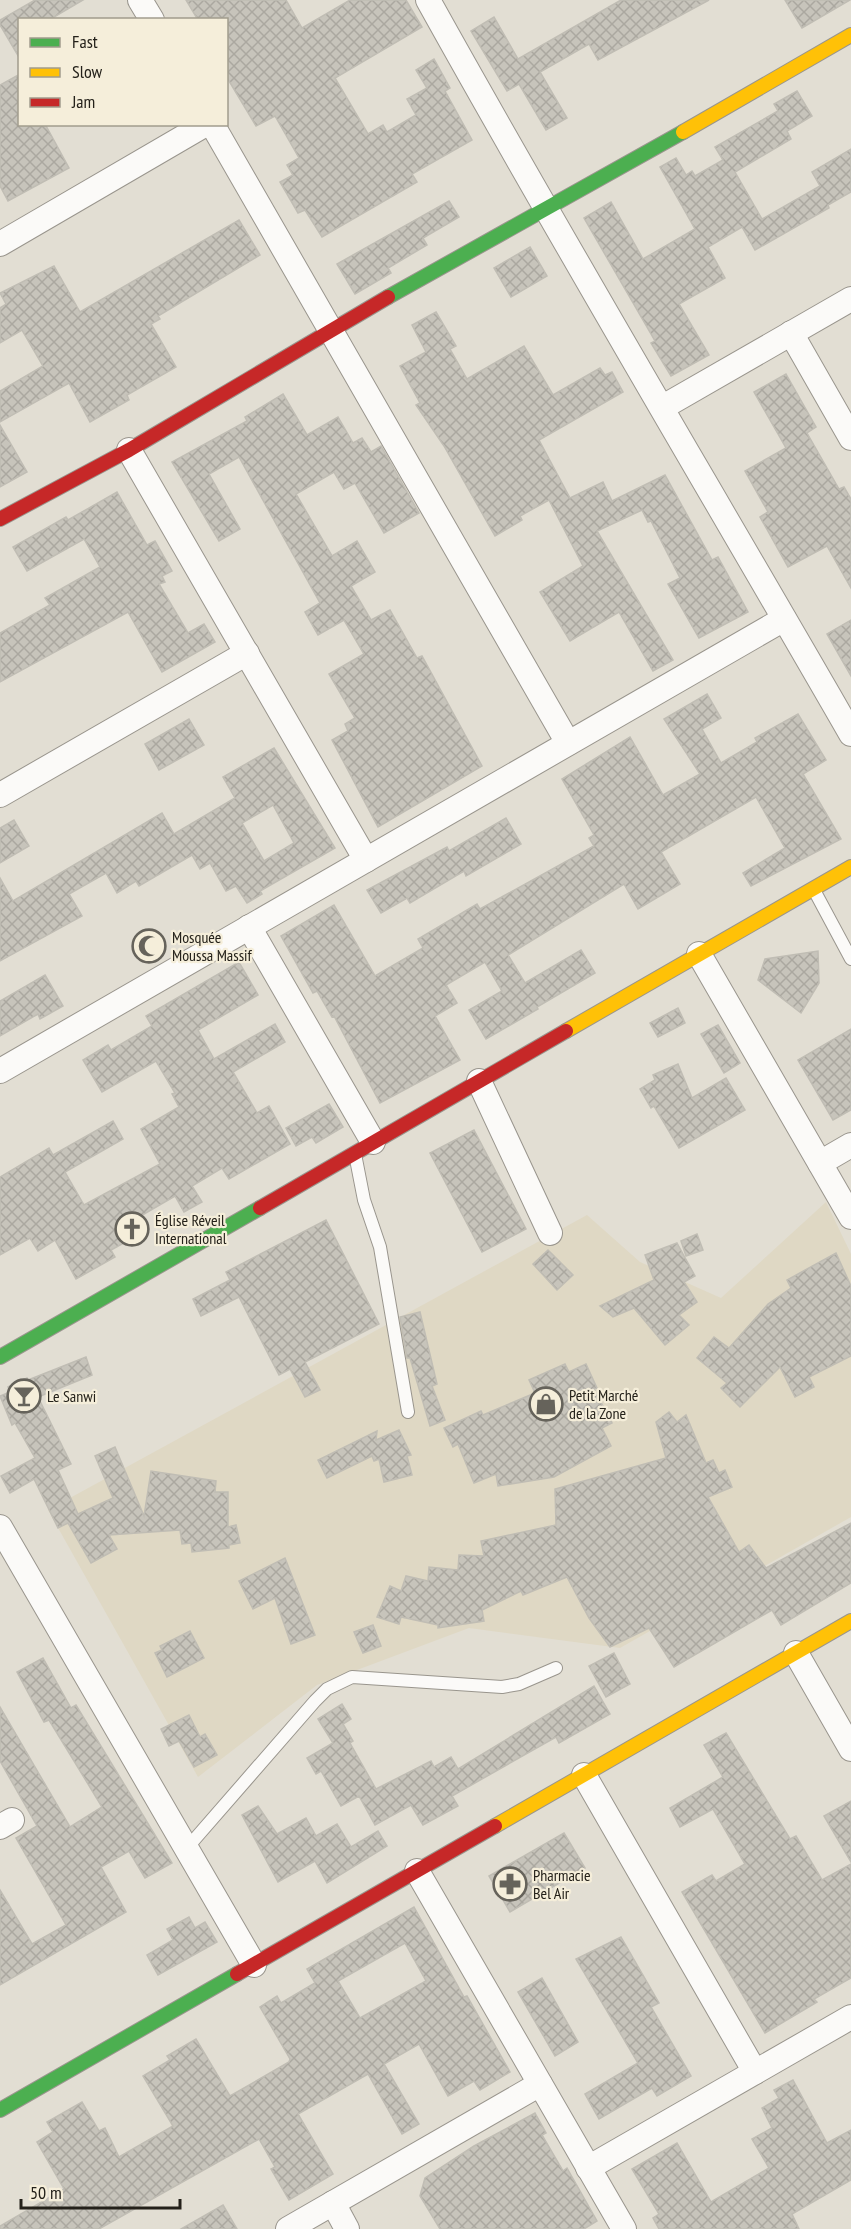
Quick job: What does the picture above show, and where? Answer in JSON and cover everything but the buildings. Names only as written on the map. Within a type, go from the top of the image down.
[{"type":"street","points":[[140,0],[151,18]]},
{"type":"street","points":[[428,0],[545,211],[663,407],[851,734]]},
{"type":"street","points":[[0,519],[129,450],[330,329],[545,211],[851,35]]},
{"type":"street","points":[[0,244],[203,126]]},
{"type":"street","points":[[213,126],[568,743]]},
{"type":"street","points":[[663,407],[851,299]]},
{"type":"street","points":[[791,333],[851,438]]},
{"type":"street","points":[[129,450],[366,860]]},
{"type":"street","points":[[0,1071],[784,619]]},
{"type":"street","points":[[0,795],[247,653]]},
{"type":"street","points":[[0,1357],[851,867]]},
{"type":"street","points":[[249,927],[364,1147]]},
{"type":"street","points":[[699,954],[851,1217]]},
{"type":"street","points":[[479,1081],[550,1233]]},
{"type":"street","points":[[820,1163],[851,1145]]},
{"type":"street","points":[[0,1527],[254,1965]]},
{"type":"street","points":[[0,2110],[851,1621]]},
{"type":"street","points":[[796,1653],[851,1749]]},
{"type":"street","points":[[584,1775],[755,2072]]},
{"type":"street","points":[[417,1871],[624,2229]]},
{"type":"street","points":[[588,2168],[851,2017]]},
{"type":"street","points":[[288,2229],[540,2084]]},
{"type":"street","points":[[333,2203],[347,2229]]},
{"type":"lane","points":[[814,889],[851,959]]},
{"type":"lane","points":[[364,1147],[364,1200],[380,1247],[408,1412]]},
{"type":"lane","points":[[187,1848],[327,1689],[352,1677],[502,1687],[519,1684],[556,1668]]},
{"type":"shaded area","name":"Petit Marché de la Zone","points":[[826,1202],[851,1254],[851,1517],[620,1648],[469,1628],[317,1685],[198,1777],[48,1510],[587,1215],[640,1262],[721,1298]]},
{"type":"traffic: fast","points":[[388,297],[683,132]]},
{"type":"traffic: fast","points":[[0,1357],[260,1208]]},
{"type":"traffic: fast","points":[[0,2110],[237,1974]]},
{"type":"traffic: slow","points":[[683,132],[851,35]]},
{"type":"traffic: slow","points":[[566,1031],[851,867]]},
{"type":"traffic: slow","points":[[495,1826],[851,1621]]},
{"type":"traffic: jam","points":[[0,519],[129,450],[388,297]]},
{"type":"traffic: jam","points":[[260,1208],[566,1031]]},
{"type":"traffic: jam","points":[[237,1974],[495,1826]]},
{"type":"place","name":"Mosquée Moussa Massif","points":[[149,946]]},
{"type":"place","name":"Église Réveil International","points":[[132,1229]]},
{"type":"place","name":"Le Sanwi","points":[[24,1396]]},
{"type":"place","name":"Petit Marché de la Zone","points":[[546,1404]]},
{"type":"place","name":"Pharmacie Bel Air","points":[[510,1884]]}]
